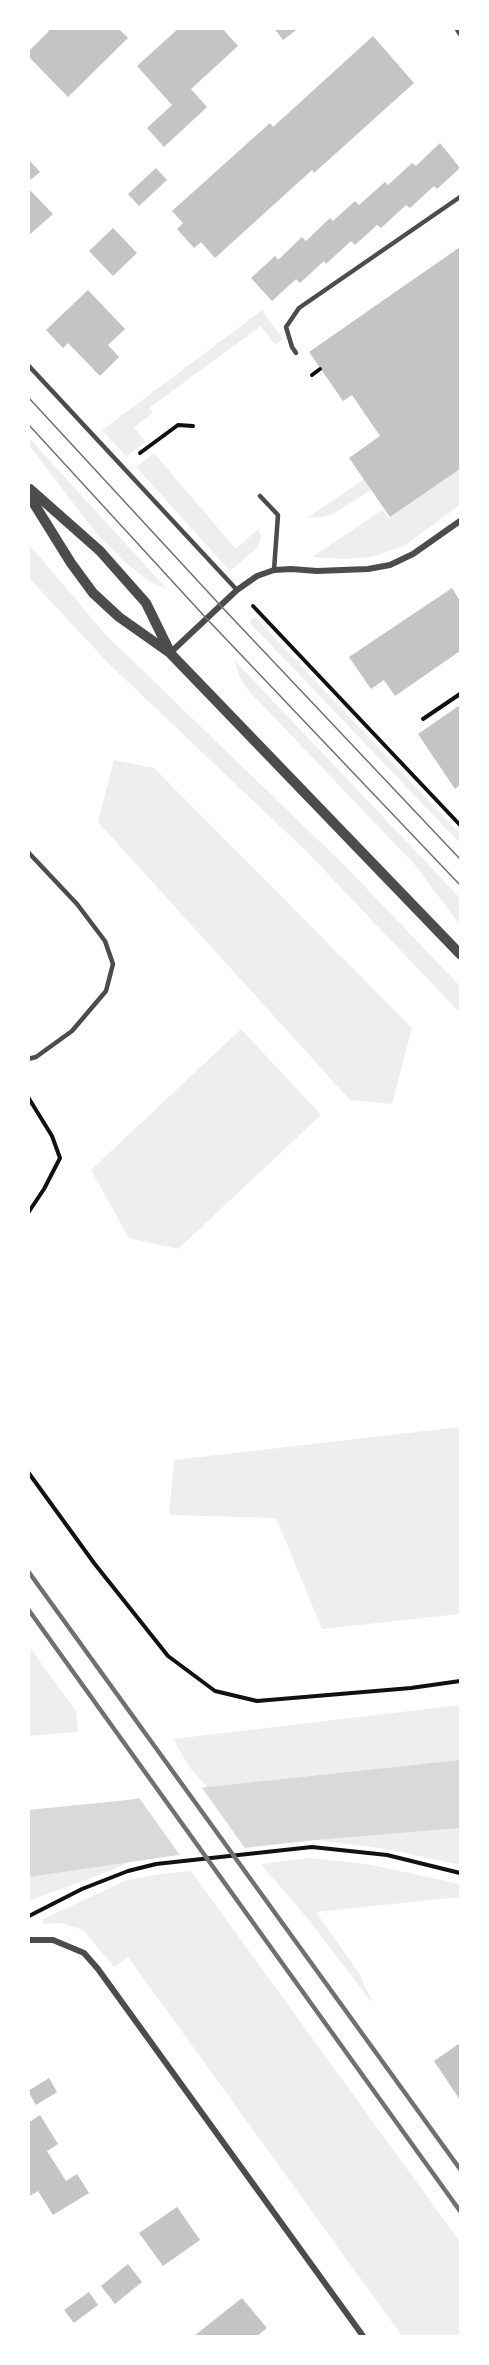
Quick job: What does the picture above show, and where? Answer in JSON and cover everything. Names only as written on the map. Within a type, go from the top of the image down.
[{"type":"street","points":[[457,28],[460,33]]},
{"type":"street","points":[[28,488],[100,551],[146,603],[170,653]]},
{"type":"street","points":[[28,494],[93,593],[119,617],[170,653],[460,954]]},
{"type":"street","points":[[170,653],[248,580],[274,570],[291,568],[317,571],[368,569],[390,565],[413,554],[460,521]]},
{"type":"street","points":[[28,1940],[53,1940],[84,1953],[363,2337]]},
{"type":"lane","points":[[296,353],[286,327],[299,308],[460,197]]},
{"type":"lane","points":[[28,365],[237,590]]},
{"type":"lane","points":[[260,496],[278,515],[274,570]]},
{"type":"lane","points":[[28,852],[77,904],[105,941],[113,964],[106,991],[72,1031],[36,1057],[28,1059]]},
{"type":"path","points":[[312,375],[320,369]]},
{"type":"path","points":[[122,466],[178,425],[193,426]]},
{"type":"path","points":[[237,590],[460,825]]},
{"type":"path","points":[[423,719],[460,694]]},
{"type":"path","points":[[28,1097],[52,1136],[60,1158],[28,1213]]},
{"type":"path","points":[[28,1472],[94,1563],[168,1656],[215,1691],[257,1701],[411,1688],[460,1681]]},
{"type":"path","points":[[28,1917],[82,1889],[128,1871],[156,1864],[312,1846],[387,1855],[460,1873]]},
{"type":"shaded area","points":[[262,310],[283,339],[275,345],[261,326],[149,408],[153,413],[134,427],[146,442],[126,456],[102,430]]},
{"type":"shaded area","points":[[28,438],[167,589],[148,581],[96,533],[29,445]]},
{"type":"shaded area","points":[[154,453],[236,549],[258,529],[261,536],[258,547],[230,571],[136,467]]},
{"type":"shaded area","points":[[460,469],[460,505],[404,546],[372,557],[344,559],[312,557],[382,510],[389,518]]},
{"type":"shaded area","points":[[364,479],[371,490],[333,514],[307,518]]},
{"type":"shaded area","points":[[28,543],[105,634],[346,867],[460,986],[460,1013],[307,852],[108,663],[29,578]]},
{"type":"shaded area","points":[[255,617],[460,834],[460,843],[249,622]]},
{"type":"shaded area","points":[[234,660],[460,898],[460,925],[415,865],[248,690],[240,678]]},
{"type":"shaded area","points":[[114,760],[154,768],[412,1028],[392,1104],[350,1100],[98,822]]},
{"type":"shaded area","points":[[241,1029],[321,1115],[178,1249],[129,1238],[91,1170]]},
{"type":"shaded area","points":[[460,1427],[460,1614],[322,1629],[276,1518],[169,1515],[174,1460]]},
{"type":"shaded area","points":[[28,1645],[76,1711],[78,1732],[29,1736]]},
{"type":"shaded area","points":[[460,1705],[460,1760],[207,1787],[190,1768],[173,1739]]},
{"type":"shaded area","points":[[460,1760],[460,1828],[316,1840],[171,1856],[29,1877],[28,1810],[128,1800],[207,1787]]},
{"type":"shaded area","points":[[460,1828],[460,1865],[386,1849],[316,1840]]},
{"type":"shaded area","points":[[309,1858],[367,1864],[460,1884],[460,1897],[316,1912],[359,1973],[373,2004],[307,1918],[261,1864]]},
{"type":"shaded area","points":[[131,1861],[112,1870],[29,1901],[29,1877]]},
{"type":"shaded area","points":[[191,1871],[460,2242],[460,2336],[402,2336],[128,1957],[114,1967],[83,1930],[61,1923],[43,1924],[43,1919],[127,1880]]},
{"type":"pier","points":[[200,1785],[247,1851],[182,1858],[137,1795]]},
{"type":"building","points":[[46,28],[118,28],[128,38],[68,97],[28,56],[28,52],[49,31]]},
{"type":"building","points":[[179,28],[222,28],[238,46],[191,89],[207,107],[164,147],[147,128],[172,105],[137,66]]},
{"type":"building","points":[[274,28],[299,28],[283,40]]},
{"type":"building","points":[[373,36],[414,83],[314,173],[312,170],[215,258],[201,242],[194,248],[177,229],[183,223],[172,211],[270,123],[273,127]]},
{"type":"building","points":[[440,143],[460,168],[437,189],[434,186],[410,208],[406,205],[381,228],[377,225],[355,245],[351,241],[326,264],[324,261],[300,283],[296,279],[272,301],[251,278],[275,256],[278,260],[302,237],[306,241],[330,218],[333,221],[355,201],[359,205],[385,182],[388,185],[412,163],[416,166]]},
{"type":"building","points":[[28,159],[40,172],[28,182]]},
{"type":"building","points":[[156,168],[167,180],[139,206],[128,194]]},
{"type":"building","points":[[28,188],[53,214],[28,236]]},
{"type":"building","points":[[113,228],[137,253],[113,276],[89,251]]},
{"type":"building","points":[[460,247],[460,469],[390,517],[349,458],[380,436],[352,395],[343,401],[309,352]]},
{"type":"building","points":[[88,290],[125,329],[108,345],[119,357],[100,376],[68,343],[63,348],[46,330]]},
{"type":"building","points":[[452,588],[460,601],[460,651],[395,696],[384,680],[371,689],[349,657]]},
{"type":"building","points":[[460,705],[460,785],[455,789],[418,734]]},
{"type":"building","points":[[460,2043],[460,2100],[434,2061]]},
{"type":"building","points":[[49,2078],[57,2092],[36,2105],[28,2091]]},
{"type":"building","points":[[40,2115],[58,2144],[47,2151],[66,2181],[77,2174],[89,2193],[53,2215],[38,2191],[28,2197],[28,2123]]},
{"type":"building","points":[[177,2207],[200,2240],[163,2266],[139,2233]]},
{"type":"building","points":[[128,2264],[142,2282],[115,2304],[101,2286]]},
{"type":"building","points":[[89,2292],[98,2305],[74,2323],[64,2310]]},
{"type":"building","points":[[242,2298],[267,2328],[257,2336],[194,2336]]},
{"type":"tram line","points":[[28,397],[220,605],[460,859]]},
{"type":"tram line","points":[[28,424],[206,618],[460,885]]},
{"type":"railway","points":[[28,1571],[460,2169]]},
{"type":"railway","points":[[28,1609],[460,2211]]}]
